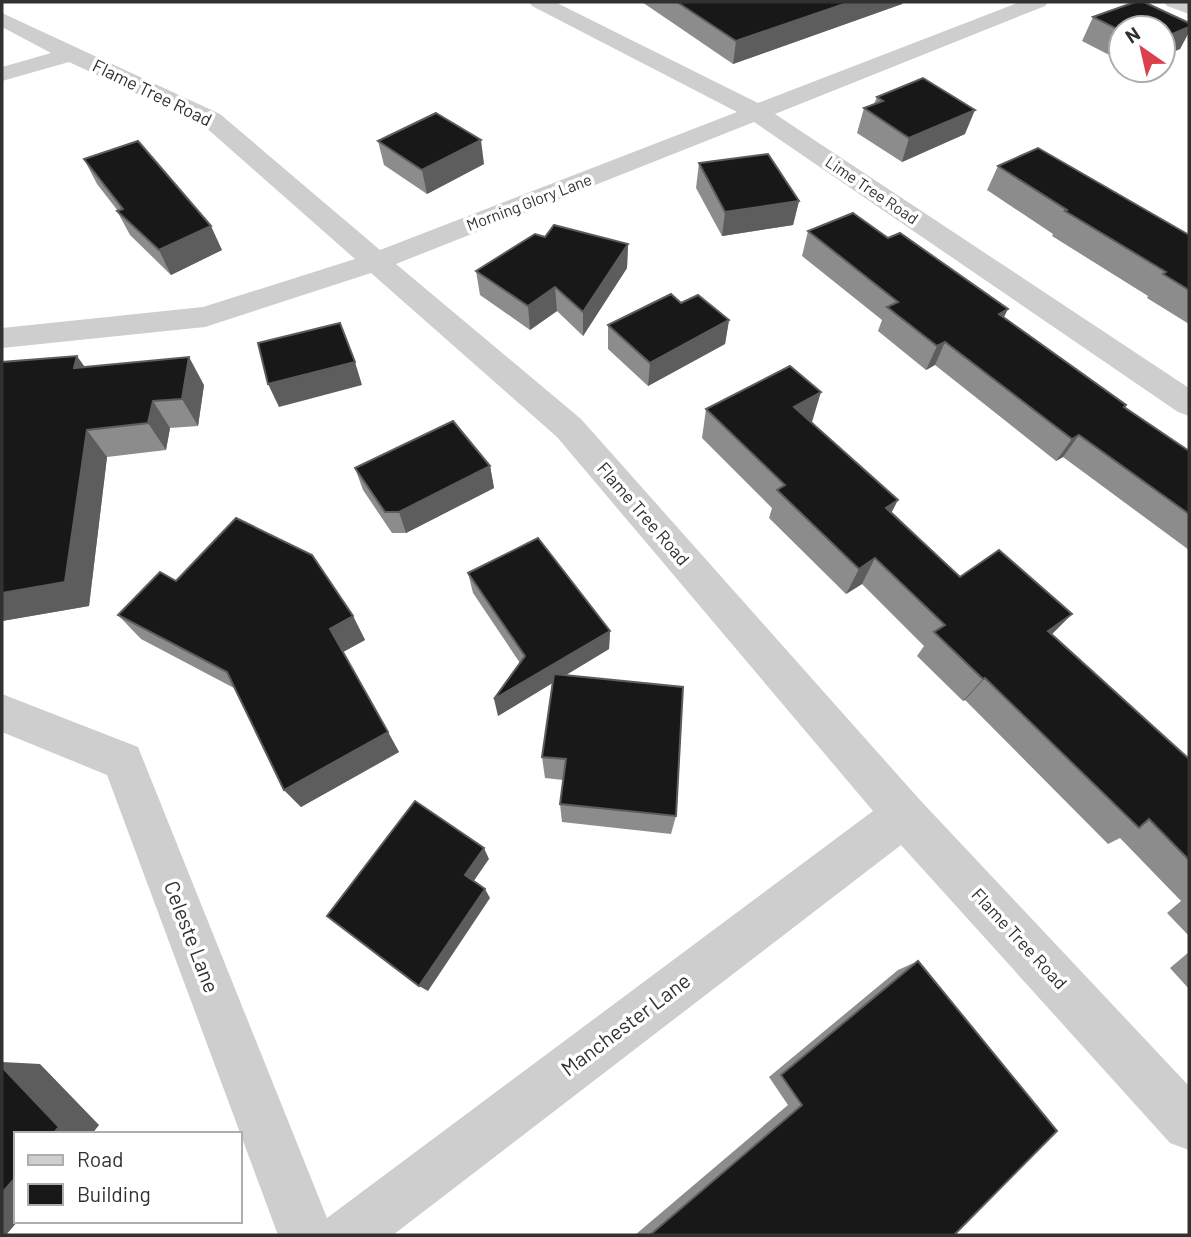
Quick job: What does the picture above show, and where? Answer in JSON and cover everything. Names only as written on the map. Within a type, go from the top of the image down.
[{"type":"street","name":"Morning Glory Lane","points":[[2,338],[205,317],[377,261],[1038,2]]},
{"type":"street","points":[[1174,2],[1189,8]]},
{"type":"street","name":"Lime Tree Road","points":[[548,3],[756,112],[1189,404]]},
{"type":"street","name":"Flame Tree Road","points":[[2,19],[71,55],[211,119],[569,428],[904,815],[1189,1124]]},
{"type":"street","points":[[2,74],[71,55]]},
{"type":"street","name":"Celeste Lane","points":[[2,713],[123,761],[306,1235]]},
{"type":"street","name":"Manchester Lane","points":[[348,1235],[904,815]]},
{"type":"building","points":[[677,2],[850,2],[736,41]]},
{"type":"building","points":[[1135,2],[1144,2],[1170,14],[1107,14],[1107,24],[1093,17]]},
{"type":"building","points":[[1177,17],[1189,23],[1189,27],[1177,32]]},
{"type":"building","points":[[923,78],[975,110],[909,138],[864,108],[883,101],[877,97]]},
{"type":"building","points":[[436,113],[481,140],[422,170],[378,141]]},
{"type":"building","points":[[138,141],[211,226],[159,250],[117,211],[123,209],[84,159]]},
{"type":"building","points":[[1038,148],[1189,235],[1189,290],[1163,274],[1166,272],[1065,211],[1067,210],[998,166]]},
{"type":"building","points":[[768,154],[799,201],[725,212],[699,163]]},
{"type":"building","points":[[853,213],[888,238],[900,233],[1008,309],[999,314],[1126,405],[1124,407],[1189,451],[1189,514],[1079,435],[1072,439],[945,342],[937,346],[887,307],[898,302],[808,231]]},
{"type":"building","points":[[554,225],[628,244],[583,312],[555,287],[528,306],[476,271],[535,234],[545,237]]},
{"type":"building","points":[[671,294],[681,303],[698,295],[729,320],[650,363],[608,325]]},
{"type":"building","points":[[340,323],[355,362],[268,384],[258,343]]},
{"type":"building","points":[[77,356],[74,368],[189,357],[182,399],[153,401],[148,423],[87,430],[65,582],[2,593],[2,362]]},
{"type":"building","points":[[790,366],[821,392],[794,407],[898,500],[886,508],[960,577],[999,550],[1072,614],[1048,631],[1189,759],[1189,860],[1149,819],[1139,828],[934,632],[945,625],[875,558],[859,569],[777,490],[785,485],[706,409]]},
{"type":"building","points":[[453,421],[490,466],[399,512],[385,512],[355,468]]},
{"type":"building","points":[[236,518],[312,555],[353,616],[330,629],[388,732],[284,790],[227,672],[118,615],[160,572],[176,581]]},
{"type":"building","points":[[538,538],[610,631],[494,699],[525,656],[468,573]]},
{"type":"building","points":[[554,674],[683,687],[676,816],[560,804],[566,759],[542,757]]},
{"type":"building","points":[[415,801],[484,848],[465,875],[485,889],[419,986],[327,916]]},
{"type":"building","points":[[918,961],[1057,1131],[954,1235],[650,1235],[802,1105],[781,1075]]},
{"type":"building","points":[[2,1067],[59,1127],[55,1132],[14,1132],[14,1179],[2,1193]]}]
